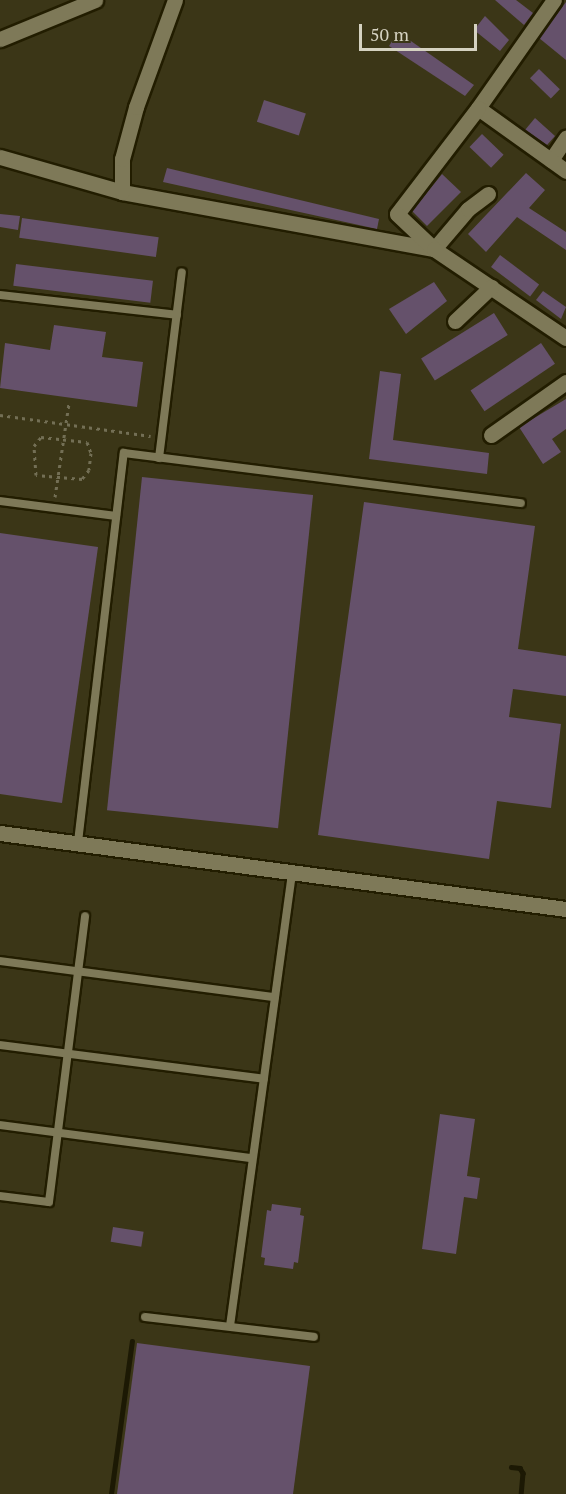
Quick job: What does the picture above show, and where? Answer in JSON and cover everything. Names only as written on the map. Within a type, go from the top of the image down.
[{"type":"street","points":[[0,39],[94,0]]},
{"type":"street","points":[[122,192],[122,159],[136,107],[175,0]]},
{"type":"street","points":[[554,0],[478,108],[397,214],[434,249],[566,338]]},
{"type":"street","points":[[478,108],[566,171]]},
{"type":"street","points":[[551,160],[566,138]]},
{"type":"street","points":[[0,157],[122,192],[434,249]]},
{"type":"street","points":[[434,249],[468,209],[488,194]]},
{"type":"street","points":[[454,321],[490,287]]},
{"type":"street","points":[[491,435],[566,382]]},
{"type":"street","points":[[0,833],[566,909]]},
{"type":"lane","points":[[159,458],[182,272]]},
{"type":"lane","points":[[0,295],[177,315]]},
{"type":"lane","points":[[78,842],[124,453],[521,503]]},
{"type":"lane","points":[[0,501],[116,516]]},
{"type":"lane","points":[[230,1326],[292,871]]},
{"type":"lane","points":[[0,1196],[49,1202],[85,916]]},
{"type":"lane","points":[[0,961],[78,974],[275,998]]},
{"type":"lane","points":[[0,1045],[264,1079]]},
{"type":"lane","points":[[0,1125],[252,1158]]},
{"type":"lane","points":[[145,1317],[314,1337]]},
{"type":"path","points":[[54,508],[69,403]]},
{"type":"path","points":[[0,415],[161,437]]},
{"type":"path","points":[[41,437],[87,442],[91,453],[89,470],[82,479],[58,477],[36,475],[34,446],[41,437]]},
{"type":"building","points":[[495,0],[516,0],[533,13],[524,25]]},
{"type":"building","points":[[566,2],[566,60],[539,38]]},
{"type":"building","points":[[485,16],[509,40],[500,51],[474,30]]},
{"type":"building","points":[[398,32],[474,85],[465,96],[389,46]]},
{"type":"building","points":[[539,69],[560,89],[551,98],[530,78]]},
{"type":"building","points":[[264,100],[306,114],[299,135],[257,122]]},
{"type":"building","points":[[535,118],[555,136],[547,145],[525,130]]},
{"type":"building","points":[[482,134],[504,155],[491,168],[469,147]]},
{"type":"building","points":[[167,168],[379,219],[377,229],[163,182]]},
{"type":"building","points":[[526,173],[545,190],[529,208],[566,232],[566,250],[517,217],[486,252],[468,234]]},
{"type":"building","points":[[442,174],[461,192],[427,226],[412,211]]},
{"type":"building","points":[[0,214],[20,216],[18,230],[0,227]]},
{"type":"building","points":[[22,218],[159,237],[156,257],[19,238]]},
{"type":"building","points":[[500,255],[539,284],[530,296],[491,267]]},
{"type":"building","points":[[16,264],[153,281],[150,303],[13,286]]},
{"type":"building","points":[[434,282],[447,301],[406,334],[389,309]]},
{"type":"building","points":[[543,291],[566,307],[561,319],[536,300]]},
{"type":"building","points":[[494,313],[508,335],[435,381],[421,359]]},
{"type":"building","points":[[54,325],[106,332],[102,357],[143,362],[137,407],[0,388],[5,343],[50,350]]},
{"type":"building","points":[[541,343],[555,364],[485,411],[471,391]]},
{"type":"building","points":[[380,371],[401,374],[393,440],[489,453],[487,474],[369,459]]},
{"type":"building","points":[[566,399],[566,429],[552,439],[561,452],[543,464],[519,427]]},
{"type":"building","points":[[142,477],[313,495],[278,828],[107,810]]},
{"type":"building","points":[[364,502],[535,526],[518,649],[566,656],[566,696],[513,689],[509,717],[561,724],[551,808],[497,801],[489,859],[318,835]]},
{"type":"building","points":[[0,533],[98,547],[62,803],[0,794]]},
{"type":"building","points":[[440,1114],[475,1119],[467,1176],[480,1178],[477,1199],[464,1197],[456,1254],[422,1249]]},
{"type":"building","points":[[272,1204],[301,1208],[300,1215],[304,1216],[298,1263],[294,1262],[293,1269],[264,1265],[265,1258],[261,1257],[267,1210],[271,1211]]},
{"type":"building","points":[[113,1227],[144,1232],[141,1247],[111,1242]]},
{"type":"building","points":[[137,1343],[310,1366],[293,1494],[117,1494]]},
{"type":"waterway","points":[[111,1494],[132,1341]]},
{"type":"waterway","points":[[511,1467],[520,1468],[523,1473],[521,1494]]}]
